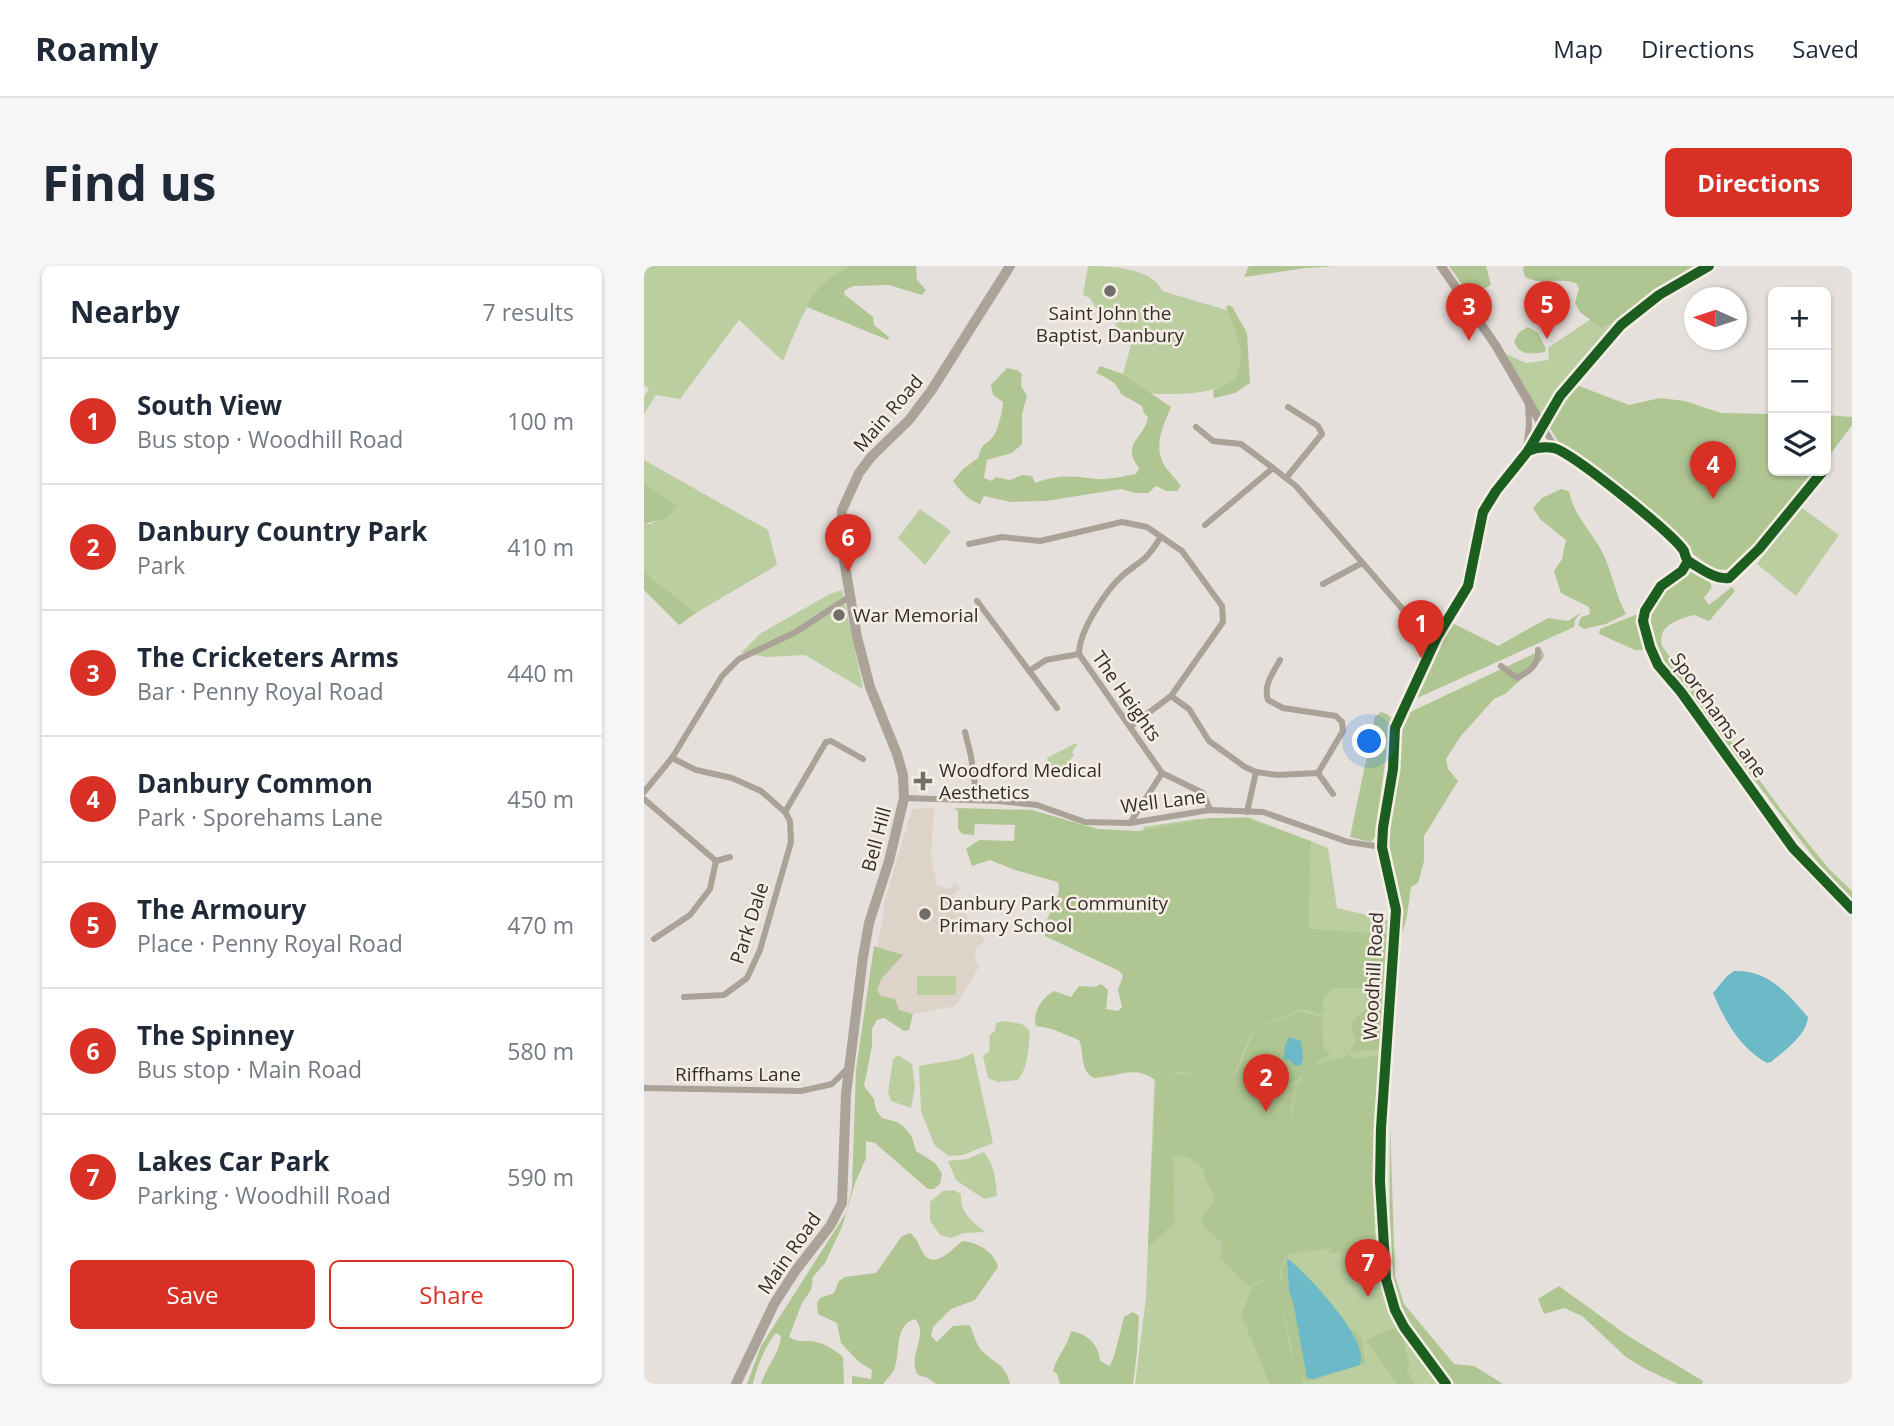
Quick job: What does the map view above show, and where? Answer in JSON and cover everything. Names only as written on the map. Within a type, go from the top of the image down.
[{"type":"main road","name":"Main Road","points":[[849,597],[841,533],[842,510],[849,492],[871,457],[909,420],[947,369],[1010,266]]},
{"type":"main road","name":"Bell Hill","points":[[846,1094],[869,923],[889,861],[904,798],[903,775],[870,687],[849,597]]},
{"type":"main road","name":"Main Road","points":[[736,1384],[774,1304],[837,1214],[843,1190],[846,1094]]},
{"type":"street","points":[[1441,266],[1496,346],[1542,425]]},
{"type":"street","name":"Woodhill Road","points":[[1446,1384],[1404,1327],[1386,1279],[1380,1181],[1381,1128],[1396,910],[1382,847],[1393,769],[1395,728],[1437,637],[1468,586],[1483,512],[1496,491],[1526,453],[1560,397],[1621,325],[1659,295],[1709,266]]},
{"type":"street","points":[[1527,399],[1529,425],[1526,453],[1544,447],[1556,449]]},
{"type":"street","points":[[1286,478],[1322,434],[1318,426],[1289,407]]},
{"type":"street","name":"Sporehams Lane","points":[[1542,425],[1556,449],[1616,490],[1684,552],[1688,561],[1682,571],[1661,586],[1645,611],[1643,621],[1650,648],[1658,664],[1793,848],[1852,909]]},
{"type":"street","points":[[1196,428],[1213,441],[1241,444],[1296,486],[1405,613],[1437,637]]},
{"type":"street","points":[[1205,525],[1273,468]]},
{"type":"street","points":[[969,544],[1002,537],[1040,541],[1122,522],[1147,527],[1181,551],[1222,606],[1223,622],[1171,696],[1130,726]]},
{"type":"street","name":"The Heights","points":[[1161,537],[1147,556],[1109,589],[1086,627],[1079,645],[1079,654],[1162,773],[1203,793],[1210,810]]},
{"type":"street","points":[[1323,584],[1362,563]]},
{"type":"street","points":[[644,792],[672,758],[722,676],[739,659],[796,632],[849,597]]},
{"type":"street","points":[[977,601],[1057,708]]},
{"type":"street","points":[[1501,666],[1517,677],[1523,675],[1538,660],[1538,650]]},
{"type":"street","points":[[1029,671],[1046,660],[1079,654]]},
{"type":"street","points":[[1280,660],[1267,684],[1265,692],[1268,700],[1283,708],[1336,716],[1342,722],[1343,731],[1318,773]]},
{"type":"street","points":[[1171,696],[1189,709],[1209,741],[1221,752],[1256,772],[1279,775],[1318,773]]},
{"type":"street","points":[[965,732],[977,800]]},
{"type":"street","points":[[672,758],[696,770],[732,778],[761,791],[785,812],[826,742],[831,741],[863,759]]},
{"type":"street","points":[[1247,812],[1256,772]]},
{"type":"street","points":[[1130,823],[1162,773]]},
{"type":"street","points":[[1318,773],[1333,794]]},
{"type":"street","name":"Well Lane","points":[[904,798],[1037,805],[1085,822],[1130,823],[1210,810],[1263,812],[1348,842],[1382,847]]},
{"type":"street","points":[[644,799],[716,861]]},
{"type":"street","name":"Park Dale","points":[[684,997],[724,995],[747,978],[760,950],[791,842],[790,821],[785,812]]},
{"type":"street","points":[[716,861],[730,857]]},
{"type":"street","points":[[654,939],[690,915],[710,889],[716,861]]},
{"type":"street","points":[[846,1094],[832,1084],[849,1066]]},
{"type":"street","name":"Riffhams Lane","points":[[644,1088],[801,1091],[832,1084]]},
{"type":"shaded area","name":"Danbury Park Community Primary School","points":[[934,808],[931,857],[937,885],[948,889],[956,883],[960,889],[952,895],[985,941],[976,948],[975,960],[979,967],[955,1006],[909,1015],[899,1010],[872,1005],[878,940],[884,904],[912,809]]},
{"type":"green space","points":[[644,266],[849,266],[824,285],[807,307],[783,361],[739,320],[680,399],[656,395],[644,414],[644,397],[649,389],[644,385]]},
{"type":"green space","points":[[849,266],[916,266],[917,280],[926,290],[922,295],[889,285],[853,286],[844,291],[845,295],[873,317],[874,325],[889,337],[888,340],[807,307],[819,288]]},
{"type":"green space","points":[[1088,266],[1141,273],[1157,283],[1162,291],[1233,312],[1246,362],[1234,380],[1206,391],[1156,394],[1150,393],[1123,374],[1132,341],[1114,337],[1117,316],[1096,308],[1090,298],[1083,295]]},
{"type":"green space","points":[[1249,266],[1337,266],[1244,277]]},
{"type":"green space","points":[[1449,266],[1486,266],[1491,285],[1470,296]]},
{"type":"green space","points":[[1524,266],[1697,266],[1625,316],[1601,328],[1580,312],[1575,303],[1580,285],[1566,281],[1532,280],[1525,277]]},
{"type":"green space","points":[[1569,266],[1704,266],[1646,301],[1604,336],[1539,415],[1504,353],[1526,363],[1549,360],[1548,348],[1591,319]]},
{"type":"green space","points":[[1229,305],[1247,333],[1250,383],[1235,393],[1214,398],[1213,390],[1234,380],[1241,362],[1237,334],[1226,307]]},
{"type":"green space","points":[[1528,327],[1538,333],[1545,352],[1526,353],[1516,346],[1514,341],[1519,332]]},
{"type":"green space","points":[[1100,366],[1123,374],[1171,407],[1159,445],[1166,468],[1181,486],[1177,491],[1166,491],[1156,486],[1148,493],[1121,489],[1046,501],[1011,502],[984,496],[980,504],[962,492],[953,481],[978,458],[983,446],[996,432],[1003,402],[993,395],[991,385],[1007,368],[1022,374],[1021,386],[1027,396],[1022,414],[1022,444],[1012,453],[987,460],[984,478],[992,481],[995,477],[1010,480],[1022,475],[1032,476],[1035,483],[1059,477],[1102,479],[1136,474],[1139,468],[1132,452],[1133,446],[1148,417],[1142,406],[1121,394],[1114,383],[1096,373]]},
{"type":"green space","points":[[1579,386],[1629,405],[1660,398],[1685,401],[1721,413],[1768,414],[1768,476],[1814,476],[1797,505],[1759,545],[1729,570],[1714,569],[1594,468],[1561,446],[1548,425],[1571,389]]},
{"type":"green space","points":[[1831,415],[1852,417],[1852,425],[1831,453]]},
{"type":"green space","points":[[644,460],[768,530],[777,565],[696,613],[644,572],[644,524],[651,524],[677,506],[644,484]]},
{"type":"green space","points":[[644,484],[678,506],[666,518],[644,524]]},
{"type":"green space","points":[[1561,489],[1569,491],[1575,509],[1601,549],[1626,614],[1606,624],[1584,629],[1578,625],[1581,617],[1590,614],[1589,607],[1561,593],[1554,571],[1562,559],[1566,540],[1540,519],[1533,508],[1542,498]]},
{"type":"green space","points":[[1798,505],[1839,535],[1796,596],[1757,564]]},
{"type":"green space","points":[[920,509],[951,531],[925,565],[898,538]]},
{"type":"green space","points":[[1692,566],[1706,574],[1712,587],[1704,598],[1709,605],[1732,587],[1735,591],[1709,621],[1694,615],[1670,624],[1662,633],[1662,646],[1782,811],[1829,869],[1852,891],[1852,901],[1834,884],[1661,658],[1647,627],[1647,612],[1657,596],[1682,568]]},
{"type":"green space","points":[[644,572],[696,613],[679,625],[644,590]]},
{"type":"green space","points":[[842,590],[863,687],[805,655],[767,657],[741,653],[761,633]]},
{"type":"green space","points":[[1582,612],[1575,620],[1574,627],[1415,699],[1441,640],[1452,623],[1498,646],[1548,618],[1568,621]]},
{"type":"green space","points":[[1640,613],[1645,650],[1635,650],[1599,634],[1600,629]]},
{"type":"green space","points":[[1542,650],[1543,659],[1505,694],[1494,699],[1460,737],[1446,759],[1448,769],[1458,781],[1424,836],[1424,861],[1418,883],[1411,887],[1407,916],[1391,973],[1400,903],[1394,890],[1386,850],[1386,830],[1401,723],[1406,714]]},
{"type":"green space","points":[[1381,712],[1391,718],[1375,837],[1371,842],[1350,837],[1375,717]]},
{"type":"green space","points":[[1076,743],[1072,752],[1074,755],[1059,774],[1045,763],[1047,758]]},
{"type":"green space","points":[[957,808],[1032,810],[1098,829],[1138,831],[1209,818],[1246,818],[1311,841],[1308,929],[1386,934],[1384,988],[1334,988],[1325,996],[1323,1015],[1302,1009],[1258,1026],[1251,1034],[1233,1075],[1238,1071],[1259,1026],[1301,1012],[1322,1017],[1324,1048],[1331,1054],[1319,1061],[1308,1071],[1316,1065],[1344,1058],[1348,1053],[1353,1059],[1380,1055],[1374,1137],[1375,1252],[1328,1253],[1331,1248],[1286,1255],[1280,1271],[1280,1288],[1287,1258],[1289,1291],[1307,1378],[1313,1379],[1351,1330],[1361,1339],[1366,1363],[1310,1381],[1306,1381],[1298,1370],[1304,1384],[1270,1384],[1241,1315],[1252,1287],[1278,1273],[1250,1286],[1220,1257],[1223,1243],[1205,1228],[1201,1217],[1212,1203],[1213,1194],[1203,1168],[1188,1157],[1171,1156],[1175,1222],[1148,1248],[1152,1153],[1158,1153],[1153,1151],[1156,1085],[1178,1074],[1200,1076],[1181,1071],[1158,1083],[1135,1072],[1094,1078],[1084,1066],[1079,1040],[1052,1029],[1036,1026],[1037,1011],[1046,997],[1054,991],[1071,997],[1079,986],[1095,987],[1101,984],[1108,990],[1106,1009],[1118,1011],[1122,1007],[1118,990],[1123,976],[1119,971],[1045,936],[1046,922],[1058,895],[1058,882],[990,860],[972,866],[966,849],[979,840],[1014,841],[1015,825],[975,824],[974,835],[962,834],[958,829],[958,810],[954,810]],"holes":[[[1307,1073],[1294,1103],[1290,1132],[1291,1107],[1297,1084],[1289,1088],[1289,1095],[1282,1100],[1275,1084],[1279,1079],[1288,1085]],[[1283,1308],[1295,1363],[1290,1350]]]},
{"type":"green space","points":[[1248,817],[1328,848],[1337,908],[1392,921],[1377,1188],[1384,1294],[1411,1342],[1442,1384],[1135,1384],[1146,1298],[1154,1089],[1165,976],[1143,827],[1196,819]]},
{"type":"green space","points":[[874,946],[903,955],[882,978],[877,990],[881,996],[895,999],[899,1010],[913,1014],[909,1030],[904,1031],[884,1018],[877,1020],[872,1029],[872,1046],[864,1086],[874,1099],[876,1110],[882,1118],[904,1127],[912,1137],[916,1151],[935,1163],[942,1174],[940,1184],[934,1189],[928,1189],[875,1143],[866,1141],[866,1158],[855,1183],[842,1227],[825,1263],[813,1277],[811,1290],[802,1303],[789,1337],[820,1343],[843,1357],[844,1384],[761,1384],[780,1342],[781,1336],[776,1333],[762,1357],[753,1384],[747,1384],[761,1346],[846,1213],[852,1188],[856,1070]]},
{"type":"green space","points":[[917,976],[956,976],[956,995],[917,995]]},
{"type":"green space","points":[[1362,991],[1386,991],[1381,1047],[1378,1050],[1352,1052],[1356,1039],[1352,1025],[1365,1010],[1365,996]]},
{"type":"green space","points":[[1005,1021],[1022,1024],[1030,1031],[1028,1050],[1024,1069],[1018,1080],[997,1082],[988,1078],[983,1056],[989,1052],[990,1035],[995,1031],[996,1023]]},
{"type":"green space","points":[[973,1053],[993,1143],[963,1155],[949,1156],[935,1146],[921,1111],[919,1066],[960,1059]]},
{"type":"green space","points":[[898,1055],[912,1064],[915,1087],[911,1108],[891,1101],[888,1092],[893,1059]]},
{"type":"green space","points":[[1390,1122],[1395,1276],[1404,1304],[1454,1364],[1474,1366],[1503,1384],[1450,1384],[1389,1292]]},
{"type":"green space","points":[[984,1152],[994,1173],[997,1196],[984,1199],[956,1180],[948,1161],[967,1159]]},
{"type":"green space","points":[[954,1190],[961,1194],[962,1206],[967,1216],[985,1232],[964,1233],[952,1238],[940,1235],[930,1221],[930,1202],[943,1191]]},
{"type":"green space","points":[[910,1233],[923,1253],[933,1260],[963,1241],[980,1246],[993,1256],[998,1267],[975,1300],[951,1309],[933,1327],[931,1336],[937,1342],[953,1326],[969,1325],[979,1347],[1002,1367],[1010,1384],[936,1384],[918,1375],[915,1361],[920,1332],[915,1319],[903,1327],[894,1370],[883,1384],[852,1384],[852,1376],[871,1379],[872,1370],[859,1362],[841,1343],[837,1323],[818,1314],[817,1303],[820,1298],[834,1293],[839,1281],[845,1277],[876,1273],[902,1236]]},
{"type":"green space","points":[[1559,1286],[1628,1336],[1703,1381],[1702,1384],[1678,1384],[1647,1370],[1626,1357],[1582,1316],[1564,1308],[1544,1314],[1538,1299]]},
{"type":"green space","points":[[1133,1312],[1139,1316],[1133,1384],[1060,1384],[1053,1371],[1071,1331],[1091,1341],[1100,1361],[1110,1366],[1124,1317]]},
{"type":"green space","points":[[1398,1326],[1410,1364],[1407,1370],[1415,1384],[1397,1384],[1366,1340]]},
{"type":"water","points":[[1734,971],[1746,971],[1767,979],[1785,992],[1808,1017],[1804,1030],[1771,1062],[1767,1063],[1757,1057],[1741,1042],[1713,993]]},
{"type":"water","points":[[1289,1037],[1301,1041],[1301,1065],[1295,1066],[1290,1060],[1284,1059],[1285,1045]]},
{"type":"water","points":[[1287,1258],[1321,1292],[1347,1324],[1361,1354],[1360,1365],[1313,1379],[1307,1378],[1289,1291]]},
{"type":"cycle path","points":[[1446,1384],[1404,1327],[1395,1310],[1386,1279],[1380,1181],[1381,1128],[1396,910],[1382,847],[1393,769],[1395,728],[1437,637],[1468,586],[1483,512],[1528,451],[1560,396],[1621,325],[1659,295],[1709,266]]},
{"type":"cycle path","points":[[1528,451],[1547,447],[1565,453],[1643,512],[1684,551],[1688,561],[1682,571],[1661,586],[1645,611],[1643,621],[1658,665],[1681,692],[1793,848],[1852,909]]},
{"type":"cycle path","points":[[1688,561],[1713,575],[1729,578],[1759,549],[1819,476]]},
{"type":"place","name":"Saint John the Baptist, Danbury","points":[[1110,291]]},
{"type":"place","name":"The Armoury","points":[[1547,339]]},
{"type":"place","name":"The Cricketers Arms","points":[[1469,341]]},
{"type":"place","name":"Danbury Common","points":[[1713,499]]},
{"type":"place","name":"The Spinney","points":[[848,572]]},
{"type":"place","name":"War Memorial","points":[[839,615]]},
{"type":"place","name":"South View","points":[[1421,658]]},
{"type":"place","name":"Woodford Medical Aesthetics","points":[[923,781]]},
{"type":"place","name":"Danbury Park Community Primary School","points":[[925,914]]},
{"type":"place","name":"Danbury Country Park","points":[[1266,1112]]},
{"type":"place","name":"Lakes Car Park","points":[[1368,1297]]}]
